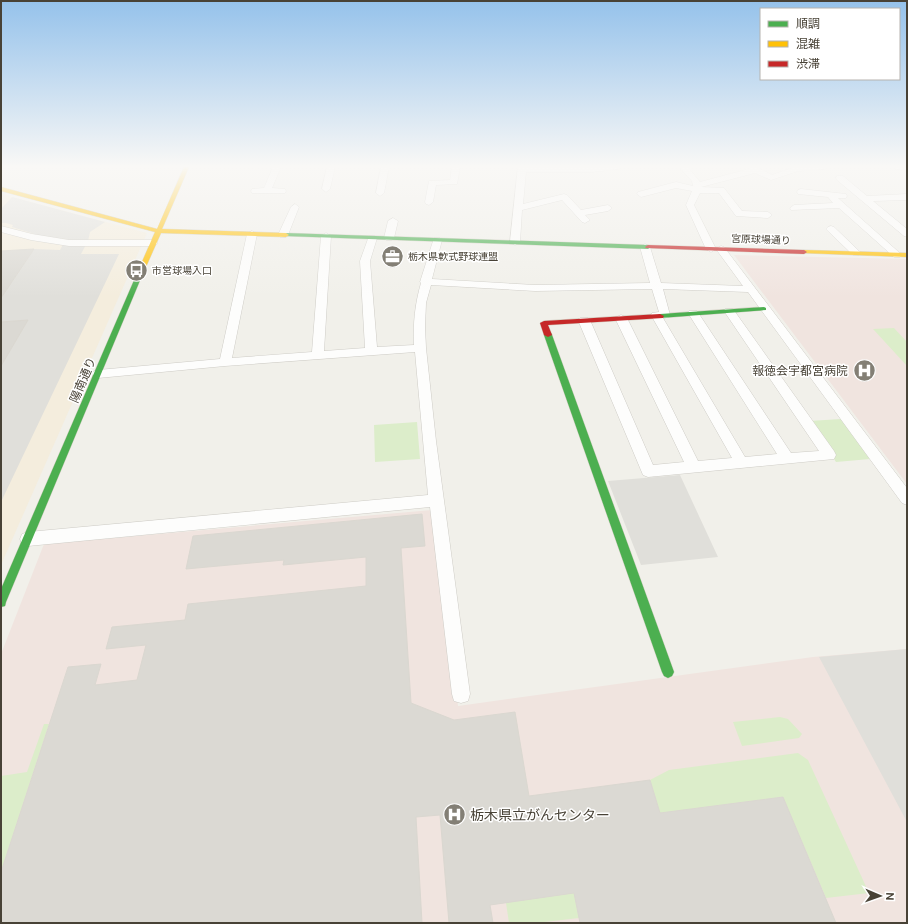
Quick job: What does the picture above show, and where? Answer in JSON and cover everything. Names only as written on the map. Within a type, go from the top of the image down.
[{"type":"street","name":"宮原球場通り","points":[[82,210],[159,231],[907,255]]},
{"type":"street","name":"陽南通り","points":[[1,602],[168,210]]},
{"type":"street","points":[[283,235],[293,210]]},
{"type":"street","points":[[515,242],[519,210]]},
{"type":"street","points":[[575,210],[585,220]]},
{"type":"street","points":[[578,213],[595,210]]},
{"type":"street","points":[[693,210],[716,249],[749,289],[907,498]]},
{"type":"street","points":[[736,210],[739,214],[768,214]]},
{"type":"street","points":[[847,210],[897,255]]},
{"type":"street","points":[[878,210],[907,234]]},
{"type":"street","points":[[389,238],[393,221]]},
{"type":"street","points":[[1,229],[30,237],[69,242],[153,243]]},
{"type":"street","points":[[831,229],[856,253]]},
{"type":"street","points":[[225,362],[252,234]]},
{"type":"street","points":[[318,355],[326,236]]},
{"type":"street","points":[[371,352],[365,261],[372,238]]},
{"type":"street","points":[[437,240],[425,282],[421,303],[419,327],[420,348],[437,500],[462,694]]},
{"type":"street","points":[[645,246],[656,286],[660,315],[741,462]]},
{"type":"street","points":[[425,282],[535,288],[656,286],[749,289]]},
{"type":"street","points":[[668,672],[544,323],[764,309]]},
{"type":"street","points":[[584,320],[648,471],[829,455],[728,311]]},
{"type":"street","points":[[693,313],[786,459]]},
{"type":"street","points":[[620,318],[693,466]]},
{"type":"street","points":[[98,374],[225,362],[420,348]]},
{"type":"street","points":[[28,539],[437,500]]},
{"type":"shaded area","points":[[1,210],[61,210],[147,233],[1,565]]},
{"type":"shaded area","points":[[1,210],[61,210],[105,222],[90,232],[88,241],[81,254],[119,254],[1,502],[1,366],[28,320],[1,322],[1,298],[34,249],[60,250],[66,239],[41,236],[12,227],[13,225],[1,223]]},
{"type":"shaded area","name":"報徳会宇都宮病院","points":[[734,255],[907,259],[907,484]]},
{"type":"shaded area","points":[[680,475],[718,557],[641,565],[608,481]]},
{"type":"shaded area","name":"栃木県立がんセンター","points":[[432,510],[458,706],[813,657],[907,649],[907,923],[1,923],[1,654],[44,544]]},
{"type":"shaded area","points":[[907,649],[907,822],[819,657]]},
{"type":"green space","points":[[894,328],[907,342],[907,366],[873,329]]},
{"type":"green space","points":[[841,419],[870,459],[836,462],[809,421]]},
{"type":"green space","points":[[417,422],[420,459],[375,462],[374,425]]},
{"type":"green space","points":[[780,717],[788,719],[802,734],[799,738],[742,746],[733,722]]},
{"type":"green space","points":[[44,724],[49,724],[1,872],[1,776],[27,772]]},
{"type":"green space","points":[[798,753],[808,760],[869,893],[826,898],[783,797],[660,813],[650,780],[669,770]]},
{"type":"green space","points":[[565,848],[579,918],[536,923],[509,923],[506,903]]},
{"type":"building","points":[[34,249],[1,298],[1,251]]},
{"type":"building","points":[[28,320],[1,366],[1,322]]},
{"type":"building","name":"栃木県立がんセンター","points":[[422,514],[425,546],[401,548],[411,703],[454,720],[515,712],[529,796],[650,780],[660,813],[783,797],[836,923],[580,923],[574,893],[490,905],[493,923],[449,923],[440,815],[416,817],[422,923],[1,923],[1,872],[68,667],[101,664],[95,685],[137,680],[146,645],[106,649],[112,627],[185,620],[188,604],[366,586],[366,557],[283,565],[284,560],[186,569],[193,536]]},
{"type":"traffic: fast","points":[[286,235],[648,247]]},
{"type":"traffic: fast","points":[[1,602],[138,278]]},
{"type":"traffic: fast","points":[[660,316],[764,309]]},
{"type":"traffic: fast","points":[[548,335],[668,672]]},
{"type":"traffic: slow","points":[[80,210],[159,231],[286,235]]},
{"type":"traffic: slow","points":[[138,278],[168,210]]},
{"type":"traffic: slow","points":[[804,252],[907,255]]},
{"type":"traffic: jam","points":[[648,247],[804,252]]},
{"type":"traffic: jam","points":[[548,335],[544,323],[660,316]]},
{"type":"place","name":"栃木県軟式野球連盟","points":[[392,256]]},
{"type":"place","name":"市営球場入口","points":[[136,270]]},
{"type":"place","name":"報徳会宇都宮病院","points":[[864,371]]},
{"type":"place","name":"栃木県立がんセンター","points":[[454,815]]}]
